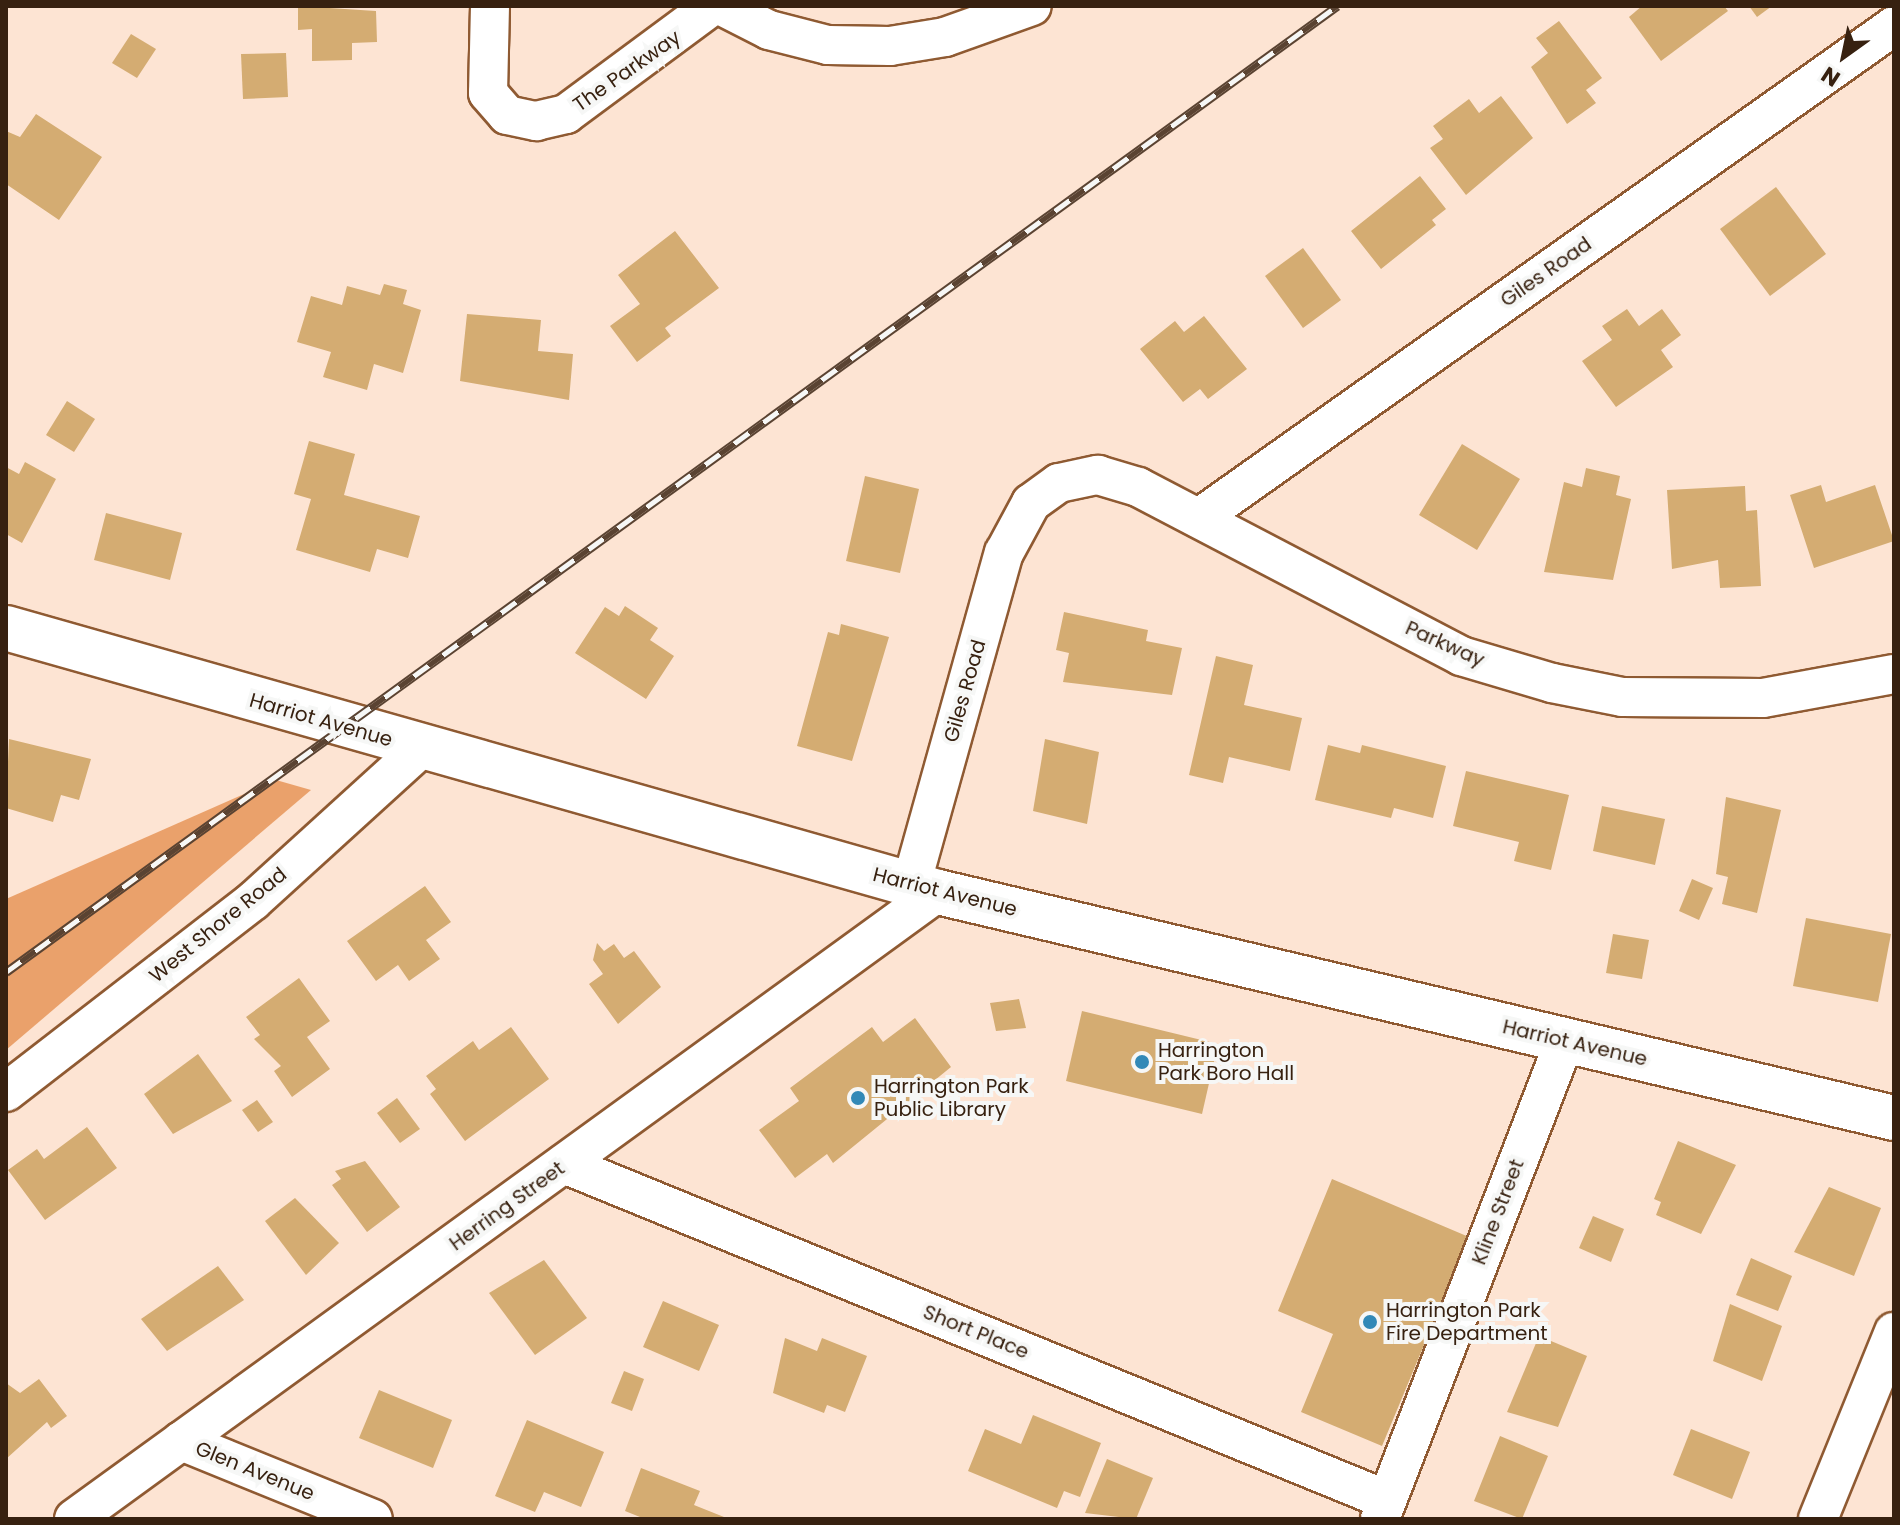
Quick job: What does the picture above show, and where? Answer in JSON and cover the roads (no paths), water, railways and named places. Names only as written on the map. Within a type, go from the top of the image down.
[{"type":"street","name":"The Parkway","points":[[490,6],[488,93],[507,115],[536,121],[566,114],[712,6]]},
{"type":"street","points":[[722,6],[769,30],[828,45],[890,46],[945,37],[1032,6]]},
{"type":"street","name":"Giles Road","points":[[1199,518],[1894,26]]},
{"type":"street","name":"Parkway","points":[[1031,503],[1059,483],[1098,475],[1199,518],[1461,656],[1552,683],[1622,697],[1763,698],[1894,674]]},
{"type":"street","name":"Giles Road","points":[[925,888],[1004,553],[1031,503]]},
{"type":"street","name":"Harriot Avenue","points":[[6,628],[421,748],[925,888],[1894,1118]]},
{"type":"street","name":"West Shore Road","points":[[6,1092],[253,901],[421,748]]},
{"type":"street","name":"Herring Street","points":[[74,1519],[564,1164],[925,888]]},
{"type":"street","name":"Kline Street","points":[[1384,1509],[1565,1040]]},
{"type":"street","name":"Short Place","points":[[564,1164],[1384,1509]]},
{"type":"street","points":[[1818,1519],[1894,1332]]},
{"type":"street","name":"Glen Avenue","points":[[181,1441],[373,1519]]},
{"type":"railway","points":[[6,972],[1337,6]]},
{"type":"place","name":"Harrington Park Boro Hall","points":[[1142,1062]]},
{"type":"place","name":"Harrington Park Public Library","points":[[858,1098]]},
{"type":"place","name":"Harrington Park Fire Department","points":[[1370,1322]]}]
